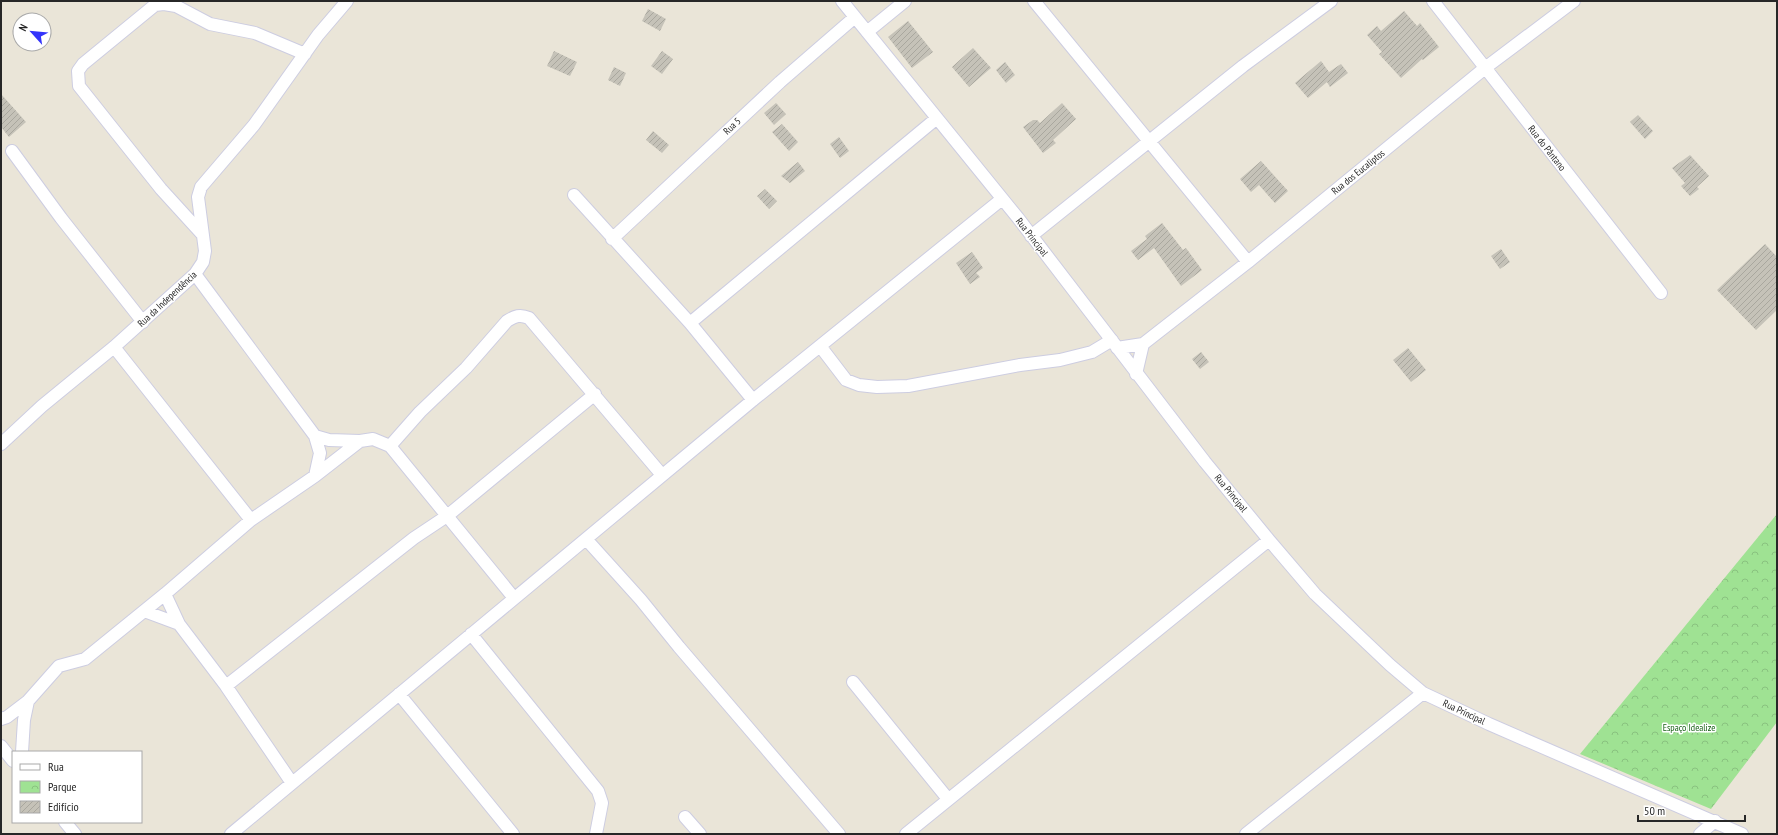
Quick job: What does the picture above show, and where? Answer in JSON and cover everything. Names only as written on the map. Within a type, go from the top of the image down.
[{"type":"street","name":"Rua da Independência","points":[[1,444],[42,406],[143,322],[195,274],[203,262],[205,251],[198,197],[201,187],[254,125],[327,24],[347,1]]},
{"type":"street","name":"Rua Principal","points":[[842,1],[1002,199],[1136,374],[1269,540],[1315,594],[1390,665],[1423,693],[1510,733],[1742,834]]},
{"type":"street","points":[[867,32],[905,1]]},
{"type":"street","points":[[1034,1],[1248,262]]},
{"type":"street","points":[[1031,236],[1244,66],[1331,1]]},
{"type":"street","name":"Rua do Pântano","points":[[1434,1],[1661,293]]},
{"type":"street","name":"Rua dos Eucaliptos","points":[[1143,344],[1248,262],[1485,68],[1574,1]]},
{"type":"street","points":[[202,234],[161,189],[79,86],[78,72],[83,64],[155,5],[164,4],[176,6],[210,24],[255,33],[305,54]]},
{"type":"street","name":"Rua 5","points":[[612,239],[780,82],[855,17]]},
{"type":"street","points":[[690,323],[937,118]]},
{"type":"street","points":[[12,151],[76,237],[143,322]]},
{"type":"street","points":[[574,195],[612,239],[690,323],[753,400]]},
{"type":"street","points":[[231,834],[753,400],[1002,199]]},
{"type":"street","points":[[195,274],[315,436],[320,453],[315,476]]},
{"type":"street","points":[[390,446],[420,412],[466,368],[507,321],[515,316],[523,316],[529,318],[595,394],[662,475]]},
{"type":"street","points":[[820,346],[846,380],[859,385],[877,387],[908,386],[1020,365],[1060,360],[1092,352],[1114,344],[1143,344],[1136,374]]},
{"type":"street","points":[[114,347],[251,520]]},
{"type":"street","points":[[226,686],[414,538],[447,516],[595,394]]},
{"type":"street","points":[[315,436],[329,440],[360,441],[372,439],[390,446],[514,598]]},
{"type":"street","points":[[1,719],[8,717],[28,701],[59,666],[85,658],[165,594],[251,520],[315,476],[360,441]]},
{"type":"street","points":[[586,539],[645,605],[839,834]]},
{"type":"street","points":[[906,834],[1269,540]]},
{"type":"street","points":[[165,594],[179,624],[226,686],[292,783]]},
{"type":"street","points":[[144,611],[179,624]]},
{"type":"street","points":[[471,634],[598,790],[602,803],[596,834]]},
{"type":"street","points":[[853,682],[948,799]]},
{"type":"street","points":[[1246,834],[1423,693]]},
{"type":"street","points":[[399,694],[514,834]]},
{"type":"street","points":[[22,751],[24,720],[28,701]]},
{"type":"street","points":[[1,746],[12,760]]},
{"type":"street","points":[[685,817],[700,834]]},
{"type":"street","points":[[1700,834],[1715,821]]},
{"type":"street","points":[[66,823],[75,834]]},
{"type":"green space","name":"Espaço Idealize","points":[[1777,514],[1777,722],[1711,809],[1580,754]]},
{"type":"building","points":[[648,9],[666,19],[660,31],[642,21]]},
{"type":"building","points":[[1404,11],[1417,26],[1420,23],[1439,47],[1423,60],[1422,59],[1401,78],[1379,54],[1382,52],[1367,35],[1377,26],[1381,31]]},
{"type":"building","points":[[908,21],[933,52],[912,68],[888,37]]},
{"type":"building","points":[[973,48],[991,68],[969,87],[952,67]]},
{"type":"building","points":[[554,51],[577,62],[570,76],[547,66]]},
{"type":"building","points":[[662,51],[673,59],[662,74],[651,66]]},
{"type":"building","points":[[1321,61],[1329,72],[1341,64],[1348,73],[1330,87],[1327,82],[1308,98],[1295,83]]},
{"type":"building","points":[[1005,62],[1015,75],[1006,83],[996,70]]},
{"type":"building","points":[[614,67],[626,73],[620,86],[608,80]]},
{"type":"building","points":[[1,94],[26,122],[9,137],[1,127]]},
{"type":"building","points":[[776,103],[786,114],[774,125],[764,113]]},
{"type":"building","points":[[1062,103],[1076,119],[1053,140],[1056,143],[1043,153],[1023,127],[1033,120],[1037,120],[1040,123]]},
{"type":"building","points":[[1638,115],[1653,131],[1645,139],[1630,122]]},
{"type":"building","points":[[782,124],[798,142],[789,151],[772,132]]},
{"type":"building","points":[[653,131],[669,145],[662,153],[646,140]]},
{"type":"building","points":[[839,137],[849,151],[840,158],[830,144]]},
{"type":"building","points":[[1690,155],[1709,176],[1697,187],[1699,189],[1690,196],[1681,186],[1685,183],[1672,168]]},
{"type":"building","points":[[1261,161],[1288,191],[1275,203],[1259,185],[1251,192],[1240,179]]},
{"type":"building","points":[[798,162],[805,171],[790,183],[781,176]]},
{"type":"building","points":[[765,189],[777,201],[769,209],[757,196]]},
{"type":"building","points":[[1162,223],[1183,250],[1186,248],[1202,270],[1181,286],[1154,248],[1138,260],[1131,251],[1147,239],[1145,236]]},
{"type":"building","points":[[1765,244],[1777,257],[1777,310],[1756,330],[1717,290]]},
{"type":"building","points":[[1501,249],[1510,262],[1500,269],[1491,256]]},
{"type":"building","points":[[972,252],[983,268],[976,273],[980,277],[970,284],[956,263]]},
{"type":"building","points":[[1408,348],[1426,370],[1411,382],[1393,360]]},
{"type":"building","points":[[1201,352],[1209,362],[1200,369],[1192,359]]}]
